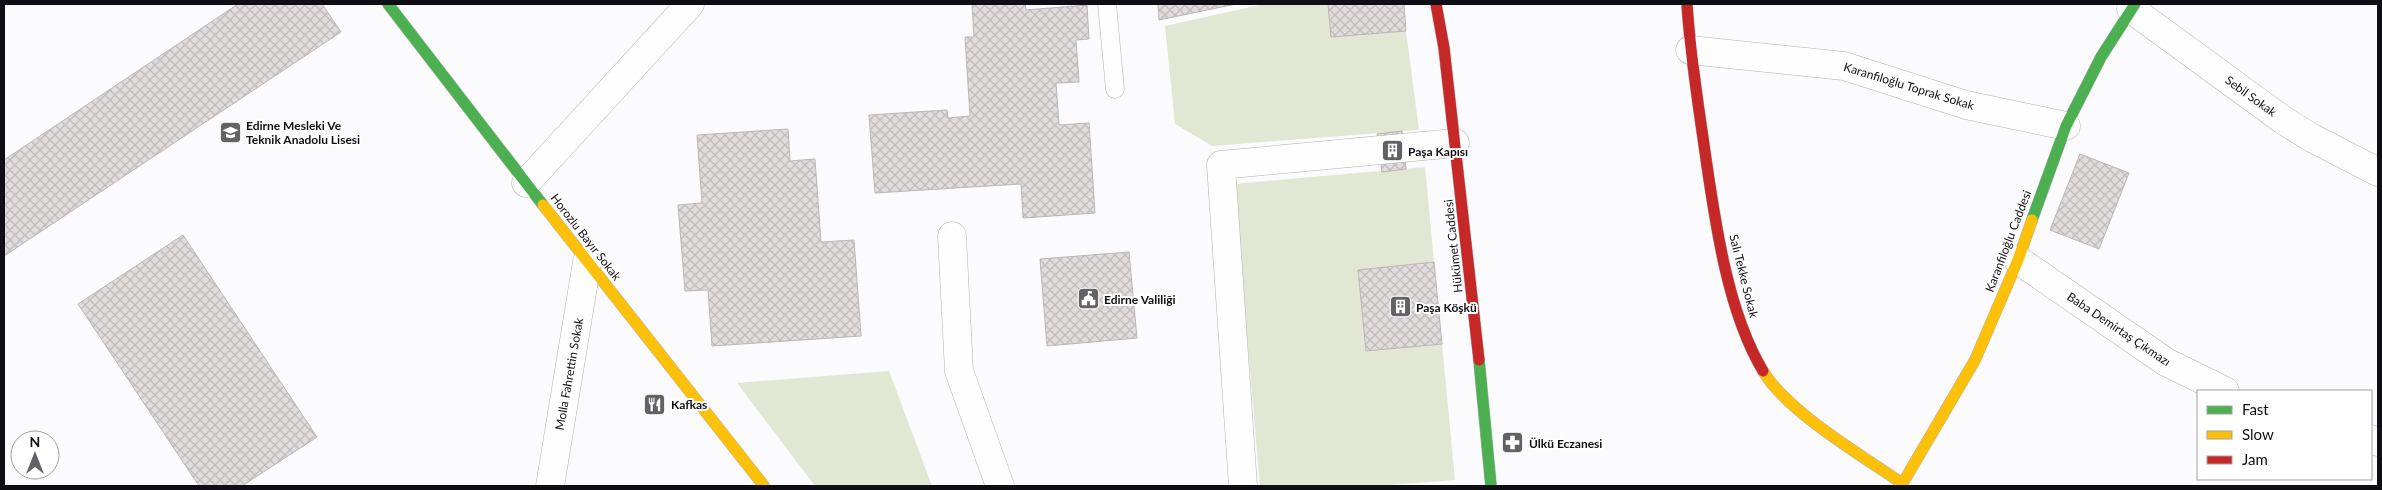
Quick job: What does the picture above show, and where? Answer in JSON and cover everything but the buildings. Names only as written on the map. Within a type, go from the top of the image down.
[{"type":"street","name":"Horozlu Bayır Sokak","points":[[388,4],[764,486]]},
{"type":"street","points":[[526,183],[690,4]]},
{"type":"street","name":"Hükümet Caddesi","points":[[1436,4],[1444,48],[1470,267],[1490,486]]},
{"type":"street","name":"Salı Tekke Sokak","points":[[1687,4],[1690,50],[1713,207],[1732,293],[1749,348],[1772,386],[1811,419],[1902,485]]},
{"type":"street","name":"Karanfiloğlu Caddesi","points":[[1902,485],[1975,360],[2018,260],[2066,126],[2101,57],[2133,6]]},
{"type":"street","name":"Sebil Sokak","points":[[2133,6],[2283,120],[2312,138],[2378,172]]},
{"type":"street","name":"Karanfiloğlu Toprak Sokak","points":[[1690,50],[1844,66],[1966,105],[2066,126]]},
{"type":"street","points":[[1243,486],[1221,165],[1455,143]]},
{"type":"street","points":[[952,236],[959,371],[1000,486]]},
{"type":"street","name":"Baba Demirtaş Çıkmazı","points":[[2018,260],[2166,362],[2223,390]]},
{"type":"street","name":"Molla Fahrettin Sokak","points":[[550,486],[588,262]]},
{"type":"lane","points":[[1107,4],[1115,89]]},
{"type":"green space","points":[[1264,4],[1328,4],[1331,36],[1406,31],[1419,130],[1212,146],[1175,124],[1165,26]]},
{"type":"green space","points":[[1425,167],[1434,262],[1358,270],[1442,344],[1455,480],[1377,486],[1260,486],[1234,184]]},
{"type":"green space","points":[[889,371],[932,486],[815,486],[737,383]]},
{"type":"traffic: fast","points":[[388,4],[543,205]]},
{"type":"traffic: fast","points":[[2032,220],[2066,126],[2101,57],[2135,4]]},
{"type":"traffic: fast","points":[[1479,360],[1491,486]]},
{"type":"traffic: slow","points":[[543,205],[764,486]]},
{"type":"traffic: slow","points":[[1901,486],[1975,360],[2018,260],[2032,220]]},
{"type":"traffic: slow","points":[[1763,371],[1789,402],[1807,417],[1847,447],[1903,484]]},
{"type":"traffic: jam","points":[[1436,4],[1444,48],[1479,360]]},
{"type":"traffic: jam","points":[[1687,4],[1697,96],[1713,207],[1724,265],[1740,321],[1763,371]]},
{"type":"place","name":"Edirne Mesleki Ve Teknik Anadolu Lisesi","points":[[230,132]]},
{"type":"place","name":"Paşa Kapısı","points":[[1392,151]]},
{"type":"place","name":"Edirne Valiliği","points":[[1088,299]]},
{"type":"place","name":"Paşa Köşkü","points":[[1400,307]]},
{"type":"place","name":"Kafkas","points":[[655,404]]},
{"type":"place","name":"Ülkü Eczanesi","points":[[1513,443]]}]
